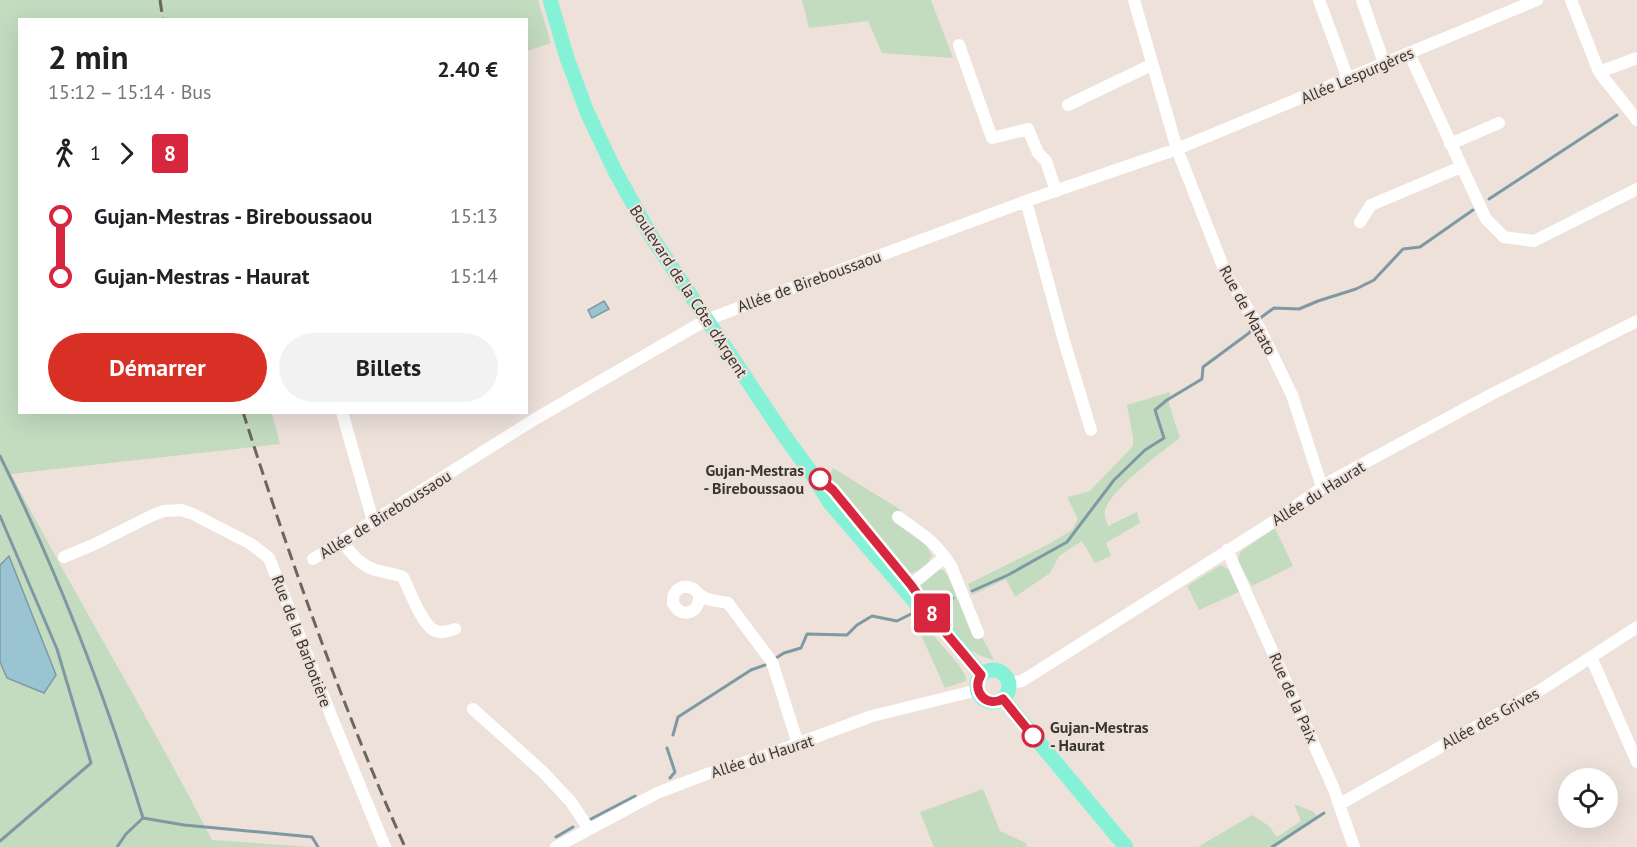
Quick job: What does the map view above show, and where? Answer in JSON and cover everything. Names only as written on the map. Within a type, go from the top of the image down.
[{"type":"main road","name":"Boulevard de la Côte d'Argent","points":[[550,0],[578,88],[615,171],[651,236],[810,471],[833,490],[941,627],[980,683]]},
{"type":"main road","points":[[995,670],[1004,674],[1009,683],[1008,692],[1003,699],[993,702],[980,695],[980,683],[995,670]]},
{"type":"main road","points":[[1003,699],[1126,847]]},
{"type":"street","name":"Rue de Matato","points":[[1134,0],[1177,149],[1226,274],[1257,324],[1292,395],[1322,487]]},
{"type":"street","points":[[1319,0],[1348,79]]},
{"type":"street","points":[[1362,0],[1384,63]]},
{"type":"street","name":"Allée Lespurgères","points":[[1177,149],[1537,0]]},
{"type":"street","points":[[1571,0],[1599,72],[1636,118]]},
{"type":"street","points":[[959,45],[992,138],[1028,129],[1038,153],[1046,161],[1056,191]]},
{"type":"street","points":[[1409,53],[1486,219],[1504,237],[1534,242],[1637,189]]},
{"type":"street","points":[[1599,72],[1637,58]]},
{"type":"street","points":[[1068,105],[1151,65]]},
{"type":"street","points":[[1450,144],[1499,123]]},
{"type":"street","name":"Allée de Bireboussaou","points":[[313,559],[540,416],[706,320],[1026,201],[1177,149]]},
{"type":"street","points":[[1360,222],[1371,206],[1461,167]]},
{"type":"street","points":[[1026,201],[1090,430]]},
{"type":"street","name":"Allée du Haurat","points":[[1009,683],[1022,681],[1322,487],[1492,394],[1637,321]]},
{"type":"street","points":[[343,414],[373,521]]},
{"type":"street","name":"Rue de la Barbotière","points":[[64,557],[153,515],[164,511],[181,510],[192,513],[246,542],[269,558],[385,847]]},
{"type":"street","points":[[898,517],[930,539],[945,557],[951,566],[978,633]]},
{"type":"street","points":[[342,541],[353,557],[363,564],[376,571],[403,577],[426,623],[433,630],[444,632],[455,630]]},
{"type":"street","name":"Rue de la Paix","points":[[1227,550],[1340,804],[1354,847]]},
{"type":"street","points":[[908,588],[945,557]]},
{"type":"street","points":[[699,596],[728,603],[772,662],[798,744]]},
{"type":"street","name":"Allée des Grives","points":[[1340,804],[1539,691],[1637,627]]},
{"type":"street","points":[[1591,657],[1637,762]]},
{"type":"street","name":"Allée du Haurat","points":[[556,847],[657,793],[872,716],[980,683]]},
{"type":"street","points":[[472,709],[543,772],[571,802],[589,829]]},
{"type":"green space","points":[[0,0],[538,0],[551,43],[528,51],[528,18],[18,18],[18,414],[272,414],[280,444],[11,474],[212,840],[312,847],[0,847]]},
{"type":"green space","points":[[802,0],[931,0],[953,58],[882,53],[868,21],[809,28]]},
{"type":"green space","points":[[1170,392],[1169,404],[1180,438],[1129,479],[1106,507],[1108,526],[1137,512],[1140,523],[1106,543],[1111,556],[1095,563],[1082,541],[1059,556],[1050,573],[1015,597],[1006,579],[972,595],[968,584],[1072,530],[1078,519],[1067,497],[1090,491],[1133,446],[1127,405]]},
{"type":"green space","points":[[833,468],[901,510],[894,522],[926,545],[932,556],[925,566],[905,574],[827,480]]},
{"type":"green space","points":[[1275,528],[1293,566],[1252,586],[1238,561],[1240,552]]},
{"type":"green space","points":[[1221,565],[1229,570],[1239,592],[1199,610],[1187,586]]},
{"type":"green space","points":[[939,569],[948,576],[974,634],[983,639],[994,660],[970,650],[961,642],[921,590],[920,584]]},
{"type":"green space","points":[[908,606],[959,665],[966,681],[945,688]]},
{"type":"green space","points":[[983,789],[1000,831],[1026,843],[1027,847],[934,847],[920,812]]},
{"type":"green space","points":[[1294,804],[1314,812],[1318,818],[1276,847],[1198,847],[1252,815],[1269,826],[1277,837],[1301,821]]},
{"type":"water","points":[[604,301],[609,309],[592,318],[588,310]]},
{"type":"water","points":[[9,556],[56,675],[44,693],[7,678],[0,662],[0,565]]},
{"type":"waterway","points":[[1489,199],[1617,115]]},
{"type":"waterway","points":[[1259,319],[1274,308],[1299,309],[1356,289],[1374,280],[1403,249],[1420,247],[1473,210]]},
{"type":"waterway","points":[[972,591],[1008,575],[1067,542],[1114,480],[1145,450],[1164,438],[1155,410],[1202,379],[1203,367],[1249,333],[1253,327]]},
{"type":"waterway","points":[[0,456],[79,634],[113,726],[143,818]]},
{"type":"waterway","points":[[0,516],[57,649],[91,763],[0,841]]},
{"type":"waterway","points":[[937,604],[953,598]]},
{"type":"waterway","points":[[776,658],[801,648],[807,634],[847,635],[857,625],[872,616],[897,621],[915,612]]},
{"type":"waterway","points":[[673,735],[678,717],[751,670],[765,665]]},
{"type":"waterway","points":[[667,748],[675,772],[670,778]]},
{"type":"waterway","points":[[589,820],[635,796]]},
{"type":"waterway","points":[[1272,847],[1324,813]]},
{"type":"waterway","points":[[143,818],[184,825],[312,837],[318,847]]},
{"type":"waterway","points":[[117,847],[126,834],[143,818]]},
{"type":"waterway","points":[[556,837],[573,827]]},
{"type":"railway","points":[[160,0],[163,18]]},
{"type":"railway","points":[[244,414],[318,632],[405,847]]},
{"type":"bus line","name":"8","points":[[820,479],[833,490],[926,603],[941,627],[981,675],[977,685],[983,699],[993,702],[1003,699],[1033,736]]},
{"type":"place","name":"Gujan-Mestras - Bireboussaou","points":[[820,479]]},
{"type":"place","name":"Gujan-Mestras - Haurat","points":[[1033,736]]}]
